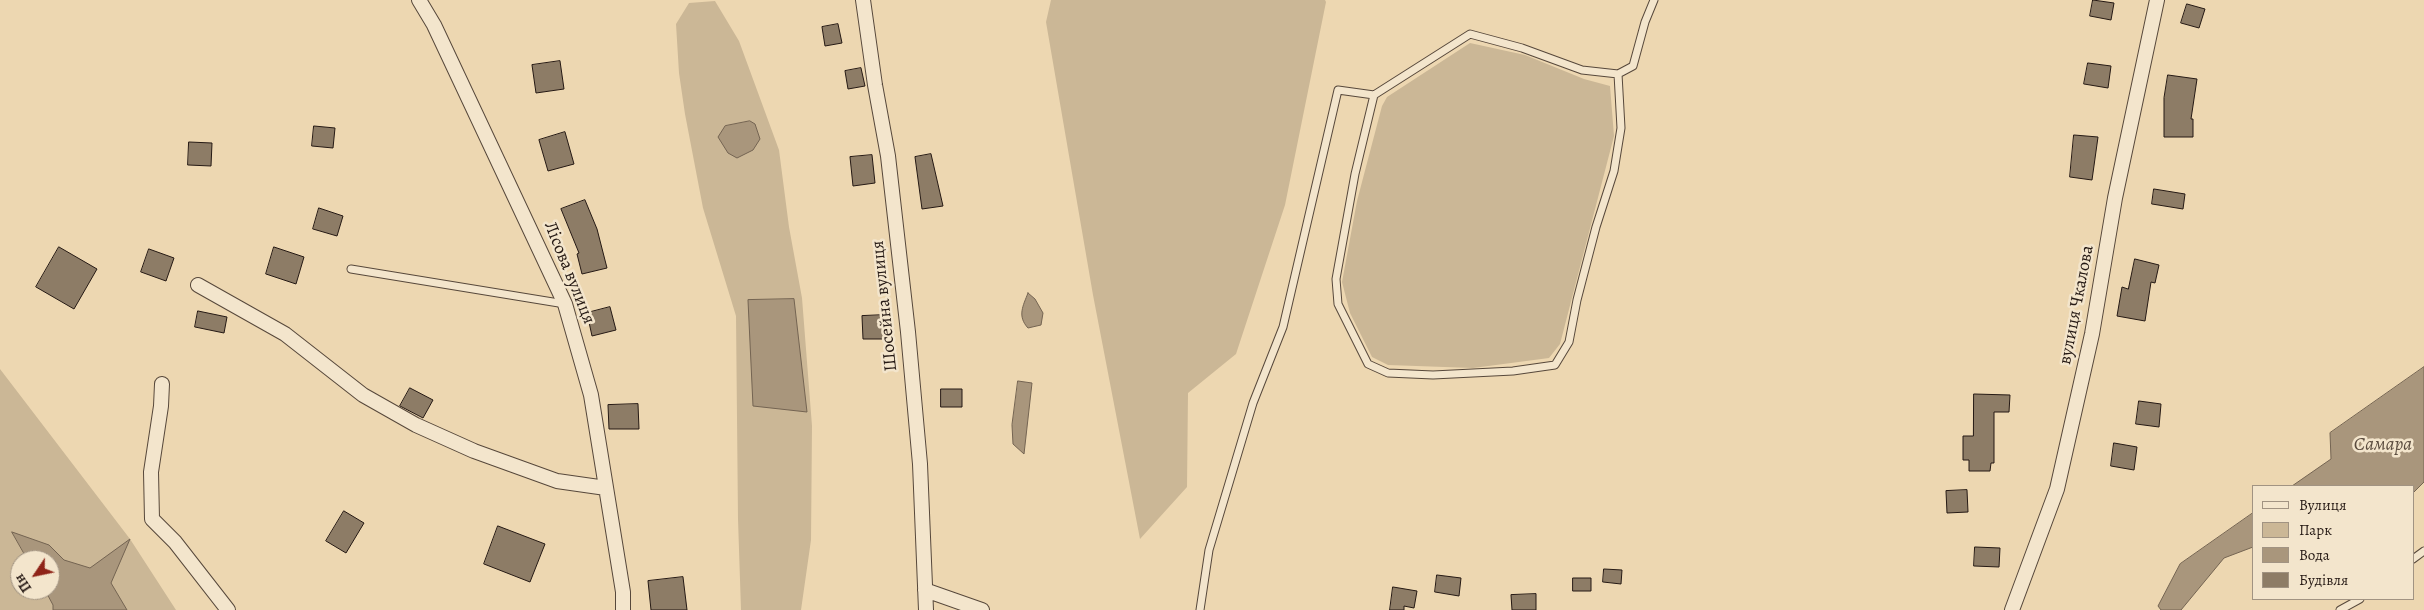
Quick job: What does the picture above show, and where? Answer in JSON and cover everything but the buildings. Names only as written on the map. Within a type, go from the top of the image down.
[{"type":"street","name":"Лісова вулиця","points":[[419,0],[434,25],[565,304],[591,395],[623,592],[623,610]]},
{"type":"street","name":"Шосейна вулиця","points":[[863,0],[875,85],[888,156],[908,332],[920,464],[926,610]]},
{"type":"street","name":"вулиця Чкалова","points":[[2012,610],[2057,489],[2092,334],[2115,198],[2157,0]]},
{"type":"street","points":[[198,285],[285,334],[363,395],[416,425],[474,451],[557,480],[606,488]]},
{"type":"street","points":[[162,384],[161,406],[151,472],[152,519],[175,542],[228,610]]},
{"type":"street","points":[[925,590],[982,610]]},
{"type":"lane","points":[[1200,610],[1209,550],[1253,403],[1283,327],[1338,90],[1374,95],[1470,34],[1522,48],[1582,70],[1618,74],[1632,66],[1645,22],[1654,0]]},
{"type":"lane","points":[[1374,95],[1355,174],[1336,279],[1338,304],[1353,336],[1368,364],[1388,373],[1433,374],[1513,371],[1555,365],[1569,342],[1577,300],[1596,227],[1614,171],[1621,128],[1618,74]]},
{"type":"lane","points":[[351,269],[565,304]]},
{"type":"lane","points":[[2414,558],[2424,550]]},
{"type":"lane","points":[[2340,610],[2358,600]]},
{"type":"green space","points":[[1051,0],[1325,0],[1326,2],[1285,205],[1236,354],[1188,393],[1187,487],[1140,539],[1093,295],[1046,22]]},
{"type":"green space","points":[[715,1],[739,41],[779,150],[789,227],[802,298],[812,426],[811,540],[801,610],[741,610],[736,316],[703,208],[685,114],[679,73],[676,24],[689,3]]},
{"type":"green space","points":[[1470,43],[1525,55],[1584,79],[1610,86],[1614,136],[1560,344],[1549,358],[1473,368],[1388,365],[1372,357],[1350,313],[1342,282],[1357,201],[1382,106],[1387,97]]},
{"type":"green space","points":[[0,369],[130,539],[176,610],[0,610]]},
{"type":"water","points":[[750,121],[755,124],[760,139],[753,150],[737,158],[728,153],[718,137],[725,126]]},
{"type":"water","points":[[1028,293],[1035,299],[1043,313],[1041,325],[1028,328],[1022,315]]},
{"type":"water","points":[[794,299],[807,412],[753,406],[748,300]]},
{"type":"water","name":"Самара","points":[[2424,367],[2424,482],[2414,492],[2414,485],[2293,485],[2331,459],[2330,433]]},
{"type":"water","points":[[1018,381],[1032,383],[1024,454],[1013,444],[1012,425]]},
{"type":"water","points":[[2252,514],[2252,547],[2224,558],[2181,610],[2161,610],[2158,606],[2180,564]]},
{"type":"water","points":[[12,532],[49,545],[54,550],[22,550]]},
{"type":"water","points":[[130,539],[111,583],[127,610],[53,610],[50,600],[60,600],[60,556],[64,560],[90,568]]}]
